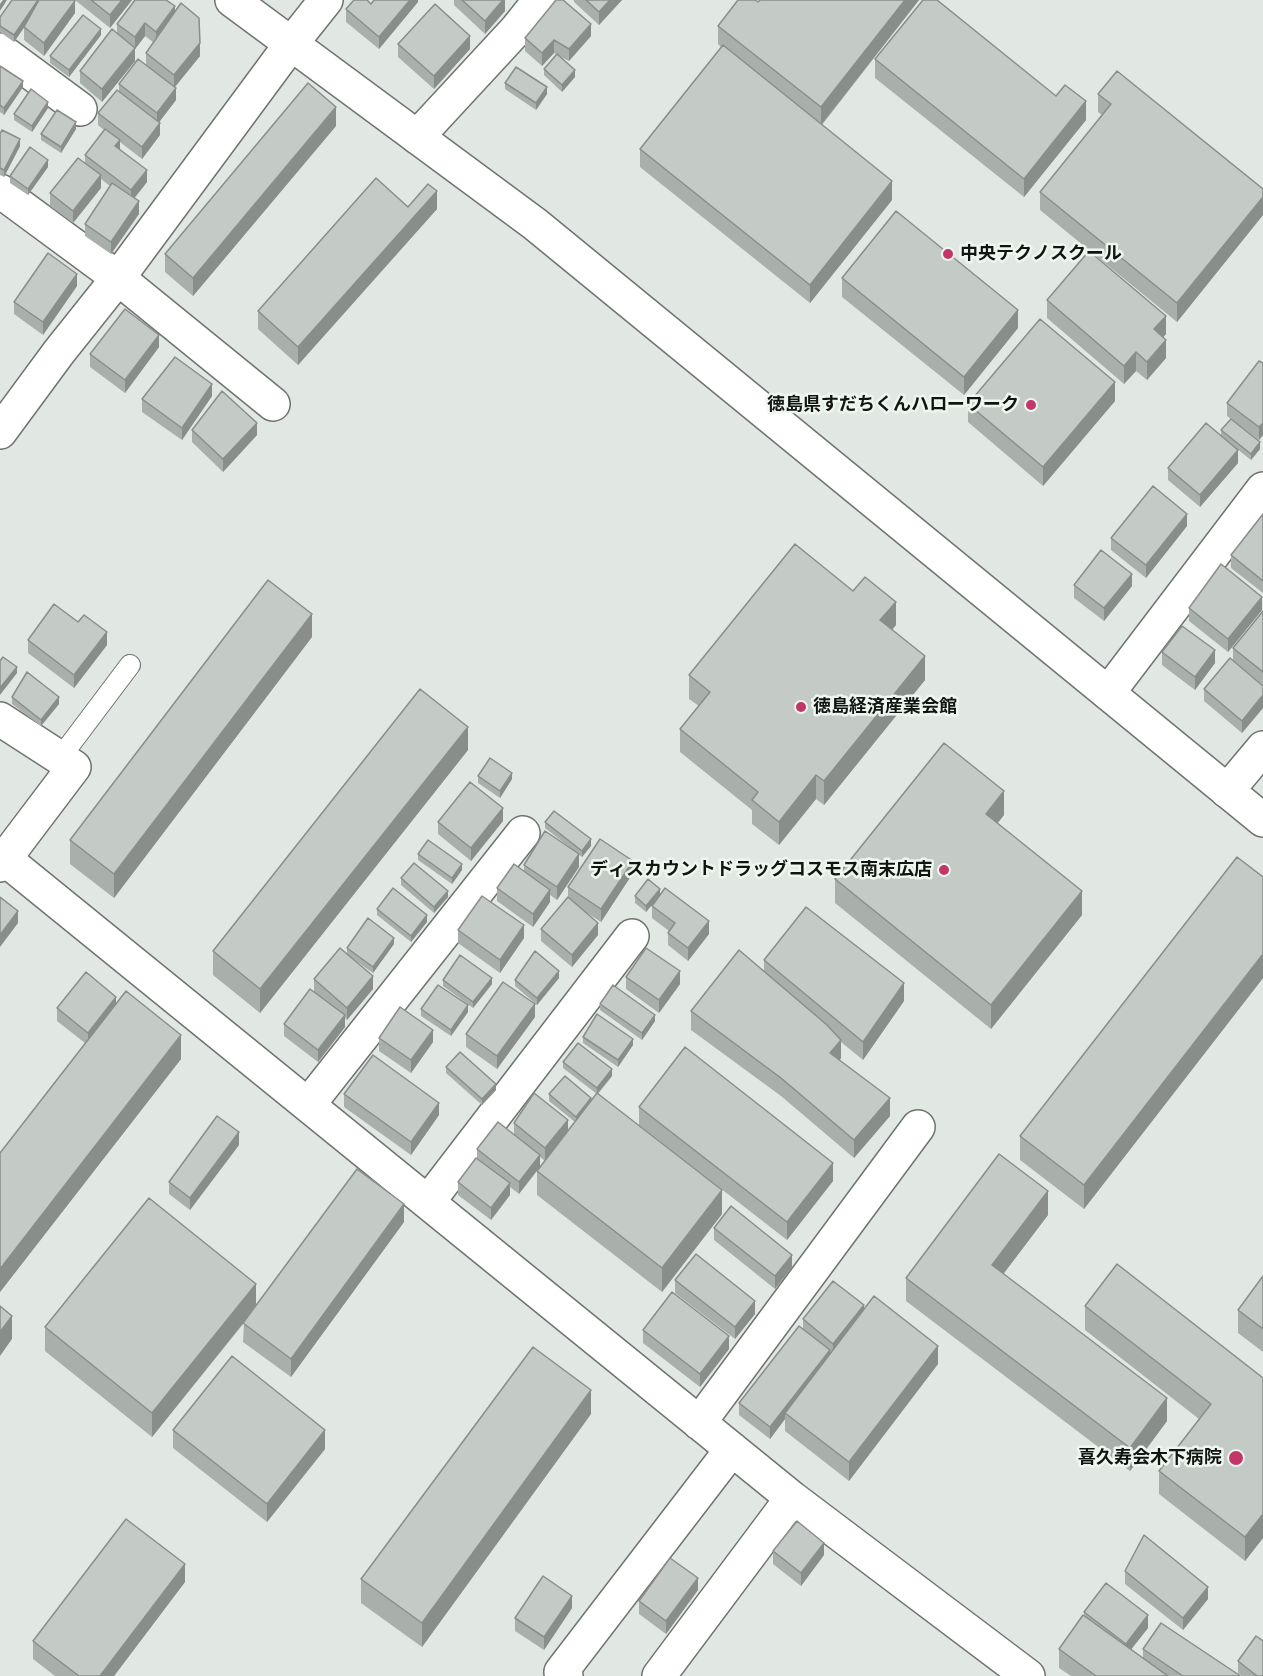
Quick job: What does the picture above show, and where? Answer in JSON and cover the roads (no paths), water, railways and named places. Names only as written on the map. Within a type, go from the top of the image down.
[{"type":"street","points":[[232,0],[535,224],[1263,820]]},
{"type":"street","points":[[0,432],[326,0]]},
{"type":"street","points":[[417,137],[516,30],[540,0]]},
{"type":"street","points":[[0,50],[80,109]]},
{"type":"street","points":[[0,191],[118,278],[273,404]]},
{"type":"street","points":[[1108,693],[1263,489]]},
{"type":"street","points":[[0,719],[74,767],[2,862],[308,1105],[792,1498],[1028,1676]]},
{"type":"street","points":[[1227,791],[1263,748]]},
{"type":"street","points":[[308,1105],[523,833]]},
{"type":"street","points":[[428,1202],[632,936]]},
{"type":"street","points":[[699,1423],[918,1127]]},
{"type":"street","points":[[566,1676],[561,1672],[732,1449]]},
{"type":"street","points":[[659,1676],[792,1498]]},
{"type":"lane","points":[[60,758],[130,664]]},
{"type":"place","name":"中央テクノスクール","points":[[948,254]]},
{"type":"place","name":"徳島県すだちくんハローワーク","points":[[1031,405]]},
{"type":"place","name":"徳島経済産業会館","points":[[801,707]]},
{"type":"place","name":"ディスカウントドラッグコスモス南末広店","points":[[944,870]]},
{"type":"place","name":"喜久寿会木下病院","points":[[1236,1458]]}]
